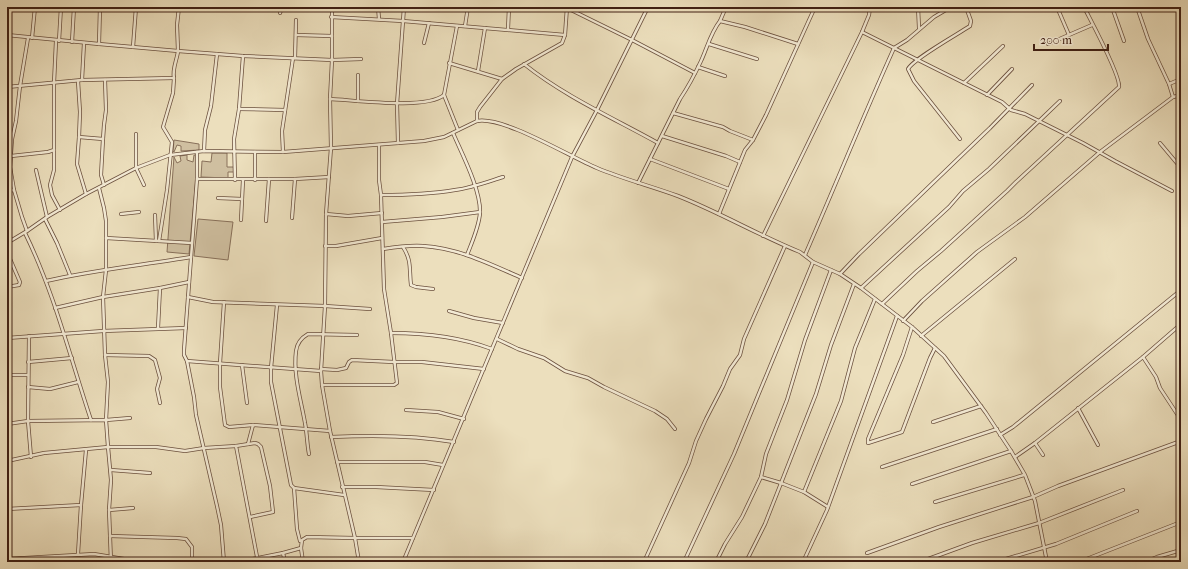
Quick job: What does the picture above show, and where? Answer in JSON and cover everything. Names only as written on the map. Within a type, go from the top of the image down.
[{"type":"street","points":[[35,7],[20,86],[10,167],[14,190],[26,232],[46,281],[91,420]]},
{"type":"street","points":[[60,210],[52,195],[50,185],[54,170],[54,83],[61,7]]},
{"type":"street","points":[[72,42],[74,7]]},
{"type":"street","points":[[99,44],[100,7]]},
{"type":"street","points":[[133,47],[136,7]]},
{"type":"street","points":[[158,241],[172,142],[163,127],[173,93],[173,68],[177,59],[178,51],[177,25],[179,7]]},
{"type":"street","points":[[280,13],[282,7]]},
{"type":"street","points":[[332,7],[330,99],[331,148],[326,214],[325,306],[321,370],[322,385],[330,431],[355,538],[359,562]]},
{"type":"street","points":[[378,7],[378,19]]},
{"type":"street","points":[[398,143],[397,104],[404,7]]},
{"type":"street","points":[[465,26],[468,7]]},
{"type":"street","points":[[508,30],[509,7]]},
{"type":"street","points":[[404,562],[572,157],[648,7]]},
{"type":"street","points":[[638,183],[698,67],[726,7]]},
{"type":"street","points":[[766,7],[782,10]]},
{"type":"street","points":[[719,214],[740,162],[753,140],[815,7]]},
{"type":"street","points":[[763,236],[862,32],[870,7]]},
{"type":"street","points":[[918,7],[919,29]]},
{"type":"street","points":[[805,255],[894,48],[907,40],[934,17],[951,7]]},
{"type":"street","points":[[960,139],[909,72],[909,67],[918,59],[970,26],[971,22],[966,7]]},
{"type":"street","points":[[1057,7],[1069,35]]},
{"type":"street","points":[[882,304],[1118,89],[1120,85],[1084,7]]},
{"type":"street","points":[[1112,7],[1124,41]]},
{"type":"street","points":[[1137,7],[1148,39],[1169,84],[1173,97]]},
{"type":"street","points":[[477,120],[477,112],[480,107],[508,73],[562,43],[565,35],[567,8],[695,73]]},
{"type":"street","points":[[332,17],[378,19],[565,35]]},
{"type":"street","points":[[283,152],[282,131],[294,58],[296,20]]},
{"type":"street","points":[[720,21],[767,33],[798,44]]},
{"type":"street","points":[[424,44],[429,23]]},
{"type":"street","points":[[1048,44],[1092,25]]},
{"type":"street","points":[[457,26],[444,95],[458,130]]},
{"type":"street","points":[[478,71],[485,28]]},
{"type":"street","points":[[862,32],[1007,105],[1012,110],[1025,114],[1067,135],[1172,191]]},
{"type":"street","points":[[7,35],[57,41],[243,56],[332,60],[361,59]]},
{"type":"street","points":[[296,35],[332,36]]},
{"type":"street","points":[[82,80],[84,43]]},
{"type":"street","points":[[709,44],[756,59]]},
{"type":"street","points":[[964,83],[1003,46]]},
{"type":"street","points":[[204,151],[205,130],[211,106],[217,54]]},
{"type":"street","points":[[235,180],[234,138],[239,109],[243,56]]},
{"type":"street","points":[[449,63],[502,79]]},
{"type":"street","points":[[524,64],[536,74],[597,110],[658,143]]},
{"type":"street","points":[[698,67],[725,76]]},
{"type":"street","points":[[987,95],[1012,69]]},
{"type":"street","points":[[358,75],[358,101]]},
{"type":"street","points":[[7,87],[82,80],[174,78]]},
{"type":"street","points":[[1169,84],[1181,79]]},
{"type":"street","points":[[104,185],[101,175],[106,110],[105,80]]},
{"type":"street","points":[[78,81],[80,112],[77,164],[86,194]]},
{"type":"street","points":[[840,274],[999,120],[1032,85]]},
{"type":"street","points":[[330,99],[397,104],[433,100],[444,95]]},
{"type":"street","points":[[903,321],[922,301],[977,252],[1025,217],[1100,152],[1173,97],[1181,95]]},
{"type":"street","points":[[861,288],[949,207],[963,192],[989,170],[1060,101]]},
{"type":"street","points":[[239,109],[285,110]]},
{"type":"street","points":[[673,113],[723,127],[753,140]]},
{"type":"street","points":[[7,243],[86,194],[136,168],[170,155],[204,151],[283,152],[424,141],[444,137],[477,120],[502,124],[538,139],[572,157],[605,171],[678,196],[805,255],[813,262],[840,274],[861,288],[912,327],[944,356],[997,429],[1025,474],[1033,497],[1047,562]]},
{"type":"street","points":[[453,133],[475,186],[480,212],[467,255]]},
{"type":"street","points":[[136,134],[136,168],[144,185]]},
{"type":"street","points":[[662,136],[726,156],[740,162]]},
{"type":"street","points":[[79,137],[103,139]]},
{"type":"street","points":[[1160,143],[1181,168]]},
{"type":"street","points":[[322,385],[394,385],[397,380],[384,289],[382,213],[378,180],[379,145]]},
{"type":"street","points":[[11,156],[54,150]]},
{"type":"street","points":[[197,152],[197,178],[184,355],[187,362],[196,415],[219,512],[224,562]]},
{"type":"street","points":[[255,152],[255,180]]},
{"type":"street","points":[[650,159],[729,189]]},
{"type":"street","points":[[36,170],[46,218],[70,275]]},
{"type":"street","points":[[197,178],[269,180],[330,177]]},
{"type":"street","points":[[381,196],[455,190],[475,186],[502,177]]},
{"type":"street","points":[[292,218],[295,179]]},
{"type":"street","points":[[241,220],[243,180]]},
{"type":"street","points":[[266,221],[269,180]]},
{"type":"street","points":[[99,188],[106,222],[106,270],[103,297],[103,331],[108,382],[106,420],[111,470],[109,510],[111,562]]},
{"type":"street","points":[[7,191],[14,190]]},
{"type":"street","points":[[218,198],[242,199]]},
{"type":"street","points":[[121,214],[140,212]]},
{"type":"street","points":[[382,222],[442,218],[480,212]]},
{"type":"street","points":[[326,214],[348,216],[382,213]]},
{"type":"street","points":[[155,215],[158,241]]},
{"type":"street","points":[[106,238],[192,243]]},
{"type":"street","points":[[325,246],[336,246],[382,238]]},
{"type":"street","points":[[383,249],[422,246],[437,247],[467,255],[522,278]]},
{"type":"street","points":[[644,562],[689,463],[696,441],[706,419],[730,369],[740,355],[744,339],[784,246]]},
{"type":"street","points":[[403,247],[410,261],[411,285],[413,287],[433,289]]},
{"type":"street","points":[[7,252],[20,282],[19,285],[7,287]]},
{"type":"street","points":[[46,281],[70,275],[191,257]]},
{"type":"street","points":[[922,336],[1015,259]]},
{"type":"street","points":[[684,562],[734,454],[813,262]]},
{"type":"street","points":[[716,562],[742,517],[761,477],[766,454],[787,400],[805,340],[831,270]]},
{"type":"street","points":[[55,308],[103,297],[189,282]]},
{"type":"street","points":[[746,562],[765,524],[816,394],[831,346],[854,284]]},
{"type":"street","points":[[158,328],[160,288]]},
{"type":"street","points":[[1000,435],[1013,428],[1181,290]]},
{"type":"street","points":[[188,297],[224,302],[370,309]]},
{"type":"street","points":[[804,492],[842,400],[854,348],[875,299]]},
{"type":"street","points":[[224,302],[220,387],[225,425],[229,427],[253,425],[330,431]]},
{"type":"street","points":[[277,305],[271,382],[290,483],[292,488],[294,488],[303,562]]},
{"type":"street","points":[[450,311],[474,318],[503,323]]},
{"type":"street","points":[[803,562],[828,507],[897,316]]},
{"type":"street","points":[[1015,457],[1035,443],[1143,357],[1181,324]]},
{"type":"street","points":[[912,327],[868,439],[868,443],[902,432],[935,348]]},
{"type":"street","points":[[7,338],[103,331],[186,328]]},
{"type":"street","points":[[391,333],[427,334],[467,341],[493,349]]},
{"type":"street","points":[[309,454],[296,370],[296,351],[298,343],[308,334],[357,335]]},
{"type":"street","points":[[29,336],[28,421],[31,457]]},
{"type":"street","points":[[497,339],[518,349],[544,358],[565,371],[588,378],[655,411],[667,419],[676,429]]},
{"type":"street","points":[[105,355],[149,356],[155,360],[160,378],[157,389],[160,403]]},
{"type":"street","points":[[1143,357],[1156,377],[1160,388],[1181,420]]},
{"type":"street","points":[[28,362],[72,358]]},
{"type":"street","points":[[187,362],[220,363],[296,370],[321,370],[346,368],[352,360],[422,362],[484,369]]},
{"type":"street","points":[[242,365],[247,404]]},
{"type":"street","points":[[7,375],[28,375]]},
{"type":"street","points":[[28,387],[50,389],[78,382]]},
{"type":"street","points":[[933,422],[981,406]]},
{"type":"street","points":[[1078,408],[1098,445]]},
{"type":"street","points":[[406,410],[438,412],[464,419]]},
{"type":"street","points":[[7,424],[28,421],[106,420],[130,418]]},
{"type":"street","points":[[248,444],[253,425]]},
{"type":"street","points":[[882,468],[997,429]]},
{"type":"street","points":[[331,436],[425,438],[454,442]]},
{"type":"street","points":[[867,553],[939,527],[1033,497],[1058,486],[1181,442]]},
{"type":"street","points":[[1035,443],[1043,455]]},
{"type":"street","points":[[7,461],[44,453],[108,447],[156,447],[185,451],[258,444],[261,447],[270,486],[273,512],[250,517]]},
{"type":"street","points":[[236,446],[258,562]]},
{"type":"street","points":[[78,554],[86,449]]},
{"type":"street","points":[[912,484],[1011,451]]},
{"type":"street","points":[[337,462],[425,462],[443,465]]},
{"type":"street","points":[[111,470],[150,473]]},
{"type":"street","points":[[935,502],[1025,474]]},
{"type":"street","points":[[761,477],[804,492],[828,507]]},
{"type":"street","points":[[342,487],[434,490]]},
{"type":"street","points":[[294,488],[344,495]]},
{"type":"street","points":[[920,562],[1039,523],[1123,490]]},
{"type":"street","points":[[7,509],[81,505]]},
{"type":"street","points":[[109,510],[133,508]]},
{"type":"street","points":[[996,562],[1044,548],[1137,512]]},
{"type":"street","points":[[1079,562],[1181,522]]},
{"type":"street","points":[[110,536],[186,539],[192,547],[192,562]]},
{"type":"street","points":[[301,544],[302,540],[307,537],[413,538]]},
{"type":"street","points":[[238,562],[301,548]]},
{"type":"street","points":[[1145,562],[1157,556],[1181,550]]},
{"type":"street","points":[[283,553],[285,562]]},
{"type":"street","points":[[7,559],[78,554],[111,556],[142,562]]},
{"type":"shaded area","points":[[174,140],[199,144],[199,150],[181,151],[181,146],[177,145],[174,152]]},
{"type":"shaded area","points":[[212,153],[227,153],[227,167],[234,167],[234,172],[228,172],[228,178],[201,177],[202,161],[211,162]]},
{"type":"shaded area","points":[[187,155],[187,160],[193,162],[194,155],[198,156],[189,254],[167,252],[174,157],[177,163],[181,161],[180,156]]},
{"type":"shaded area","points":[[198,219],[233,222],[228,260],[194,256]]}]
